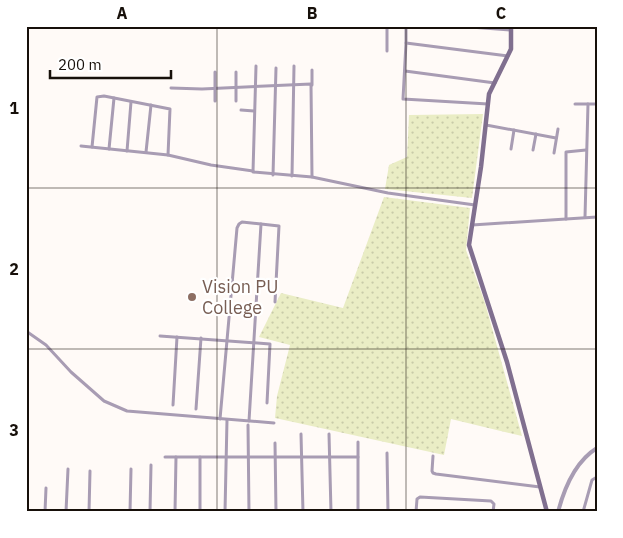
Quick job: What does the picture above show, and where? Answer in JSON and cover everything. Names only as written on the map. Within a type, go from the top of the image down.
[{"type":"main road","points":[[511,28],[511,49],[489,94],[469,245],[507,362],[546,512]]},
{"type":"street","points":[[387,26],[387,50]]},
{"type":"street","points":[[406,26],[402,98],[488,104]]},
{"type":"street","points":[[457,26],[511,28]]},
{"type":"street","points":[[406,43],[508,56]]},
{"type":"street","points":[[253,172],[256,66]]},
{"type":"street","points":[[292,176],[294,66]]},
{"type":"street","points":[[273,175],[276,68]]},
{"type":"street","points":[[312,70],[312,177]]},
{"type":"street","points":[[405,71],[495,83]]},
{"type":"street","points":[[215,72],[215,101]]},
{"type":"street","points":[[236,72],[236,102]]},
{"type":"street","points":[[171,88],[274,86],[309,83],[312,86]]},
{"type":"street","points":[[92,147],[97,97],[104,96],[170,109],[168,155]]},
{"type":"street","points":[[109,149],[114,98]]},
{"type":"street","points":[[127,150],[130,102]]},
{"type":"street","points":[[575,104],[597,104]]},
{"type":"street","points":[[585,217],[588,104]]},
{"type":"street","points":[[146,152],[151,105]]},
{"type":"street","points":[[242,110],[254,111]]},
{"type":"street","points":[[486,125],[556,138]]},
{"type":"street","points":[[554,153],[558,129]]},
{"type":"street","points":[[511,150],[514,130]]},
{"type":"street","points":[[533,150],[536,134]]},
{"type":"street","points":[[81,146],[168,155],[253,172],[312,177],[388,193],[475,205]]},
{"type":"street","points":[[566,219],[566,152],[586,150]]},
{"type":"street","points":[[472,225],[597,217]]},
{"type":"street","points":[[220,419],[237,228],[242,222],[279,226],[275,302]]},
{"type":"street","points":[[249,512],[248,423],[261,224]]},
{"type":"street","points":[[26,331],[46,344],[71,372],[104,401],[127,411],[248,423],[274,423]]},
{"type":"street","points":[[160,336],[270,344],[267,403]]},
{"type":"street","points":[[173,405],[178,337]]},
{"type":"street","points":[[196,409],[200,338]]},
{"type":"street","points":[[225,512],[227,420]]},
{"type":"street","points":[[300,434],[303,512]]},
{"type":"street","points":[[329,434],[331,512]]},
{"type":"street","points":[[358,442],[358,512]]},
{"type":"street","points":[[275,443],[276,512]]},
{"type":"street","points":[[558,512],[573,474],[589,453],[597,448]]},
{"type":"street","points":[[387,453],[388,512]]},
{"type":"street","points":[[165,456],[358,457]]},
{"type":"street","points":[[433,456],[432,471],[436,474],[540,487]]},
{"type":"street","points":[[175,512],[176,457]]},
{"type":"street","points":[[200,457],[200,512]]},
{"type":"street","points":[[150,512],[151,465]]},
{"type":"street","points":[[66,512],[68,469]]},
{"type":"street","points":[[130,512],[131,469]]},
{"type":"street","points":[[89,512],[90,471]]},
{"type":"street","points":[[583,512],[592,480],[597,477]]},
{"type":"street","points":[[46,488],[45,512],[53,512]]},
{"type":"street","points":[[416,512],[417,499],[420,497],[491,501],[494,504],[493,512]]},
{"type":"green space","points":[[483,114],[472,198],[385,189],[389,165],[407,157],[409,115]]},
{"type":"green space","points":[[384,197],[470,208],[466,250],[485,303],[522,436],[451,419],[444,455],[275,418],[277,396],[290,345],[259,337],[281,293],[343,308]]},
{"type":"place","name":"Vision PU College","points":[[192,297]]}]
